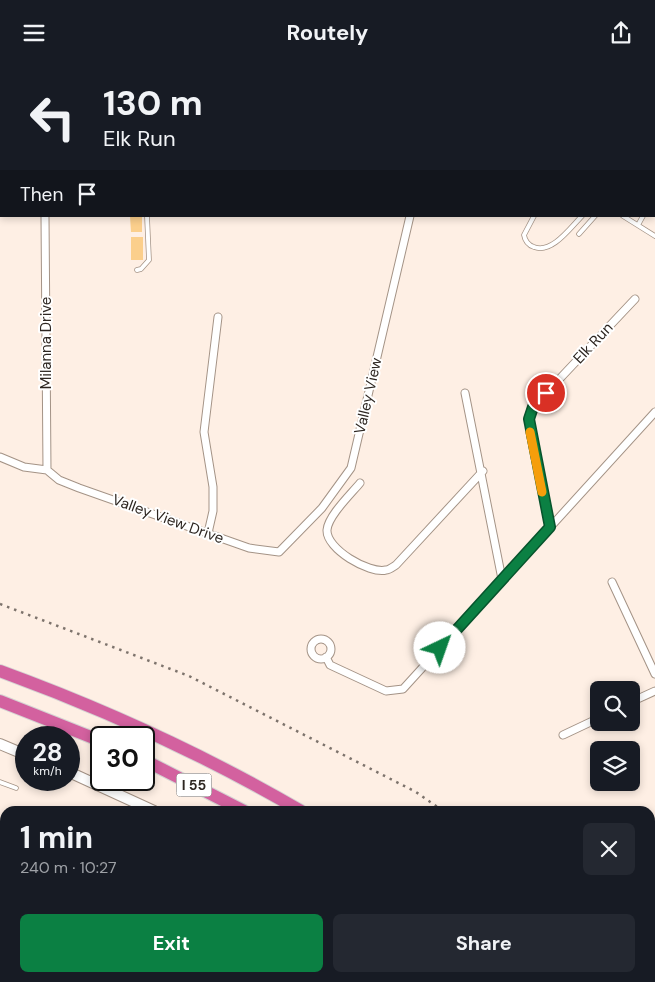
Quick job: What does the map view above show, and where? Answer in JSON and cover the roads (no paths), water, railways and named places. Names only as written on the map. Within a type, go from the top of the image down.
[{"type":"highway","name":"I 55","points":[[0,671],[77,700],[162,737],[292,806]]},
{"type":"highway","points":[[0,701],[90,737]]},
{"type":"highway","name":"I 55","points":[[155,766],[234,806]]},
{"type":"street","name":"Milanna Drive","points":[[45,217],[46,470]]},
{"type":"street","name":"Valley View","points":[[279,552],[322,508],[351,469],[410,217]]},
{"type":"street","name":"Elk Run","points":[[550,527],[530,432],[529,419],[533,407],[635,299]]},
{"type":"street","points":[[208,533],[213,511],[213,487],[204,432],[218,317]]},
{"type":"street","points":[[465,393],[502,579]]},
{"type":"street","points":[[326,657],[330,665],[386,691],[403,689],[655,412]]},
{"type":"street","points":[[0,457],[24,467],[46,470]]},
{"type":"street","name":"Valley View Drive","points":[[46,470],[59,480],[249,548],[279,552]]},
{"type":"street","points":[[360,483],[332,517],[327,529],[329,541],[336,550],[362,565],[385,571],[396,565],[482,471]]},
{"type":"street","points":[[612,582],[655,674]]},
{"type":"street","points":[[640,698],[655,691]]},
{"type":"street","points":[[563,735],[590,722]]},
{"type":"street","points":[[0,744],[15,750]]},
{"type":"street","points":[[80,778],[137,806]]},
{"type":"lane","points":[[137,270],[142,269],[149,260],[148,217]]},
{"type":"lane","points":[[533,217],[526,229],[525,239],[530,245],[544,249],[551,246],[581,217]]},
{"type":"lane","points":[[579,234],[594,217]]},
{"type":"lane","points":[[625,217],[655,236]]},
{"type":"lane","points":[[638,225],[642,217]]},
{"type":"lane","points":[[0,782],[15,788]]},
{"type":"railway","points":[[0,604],[189,676],[416,792],[436,806]]}]
